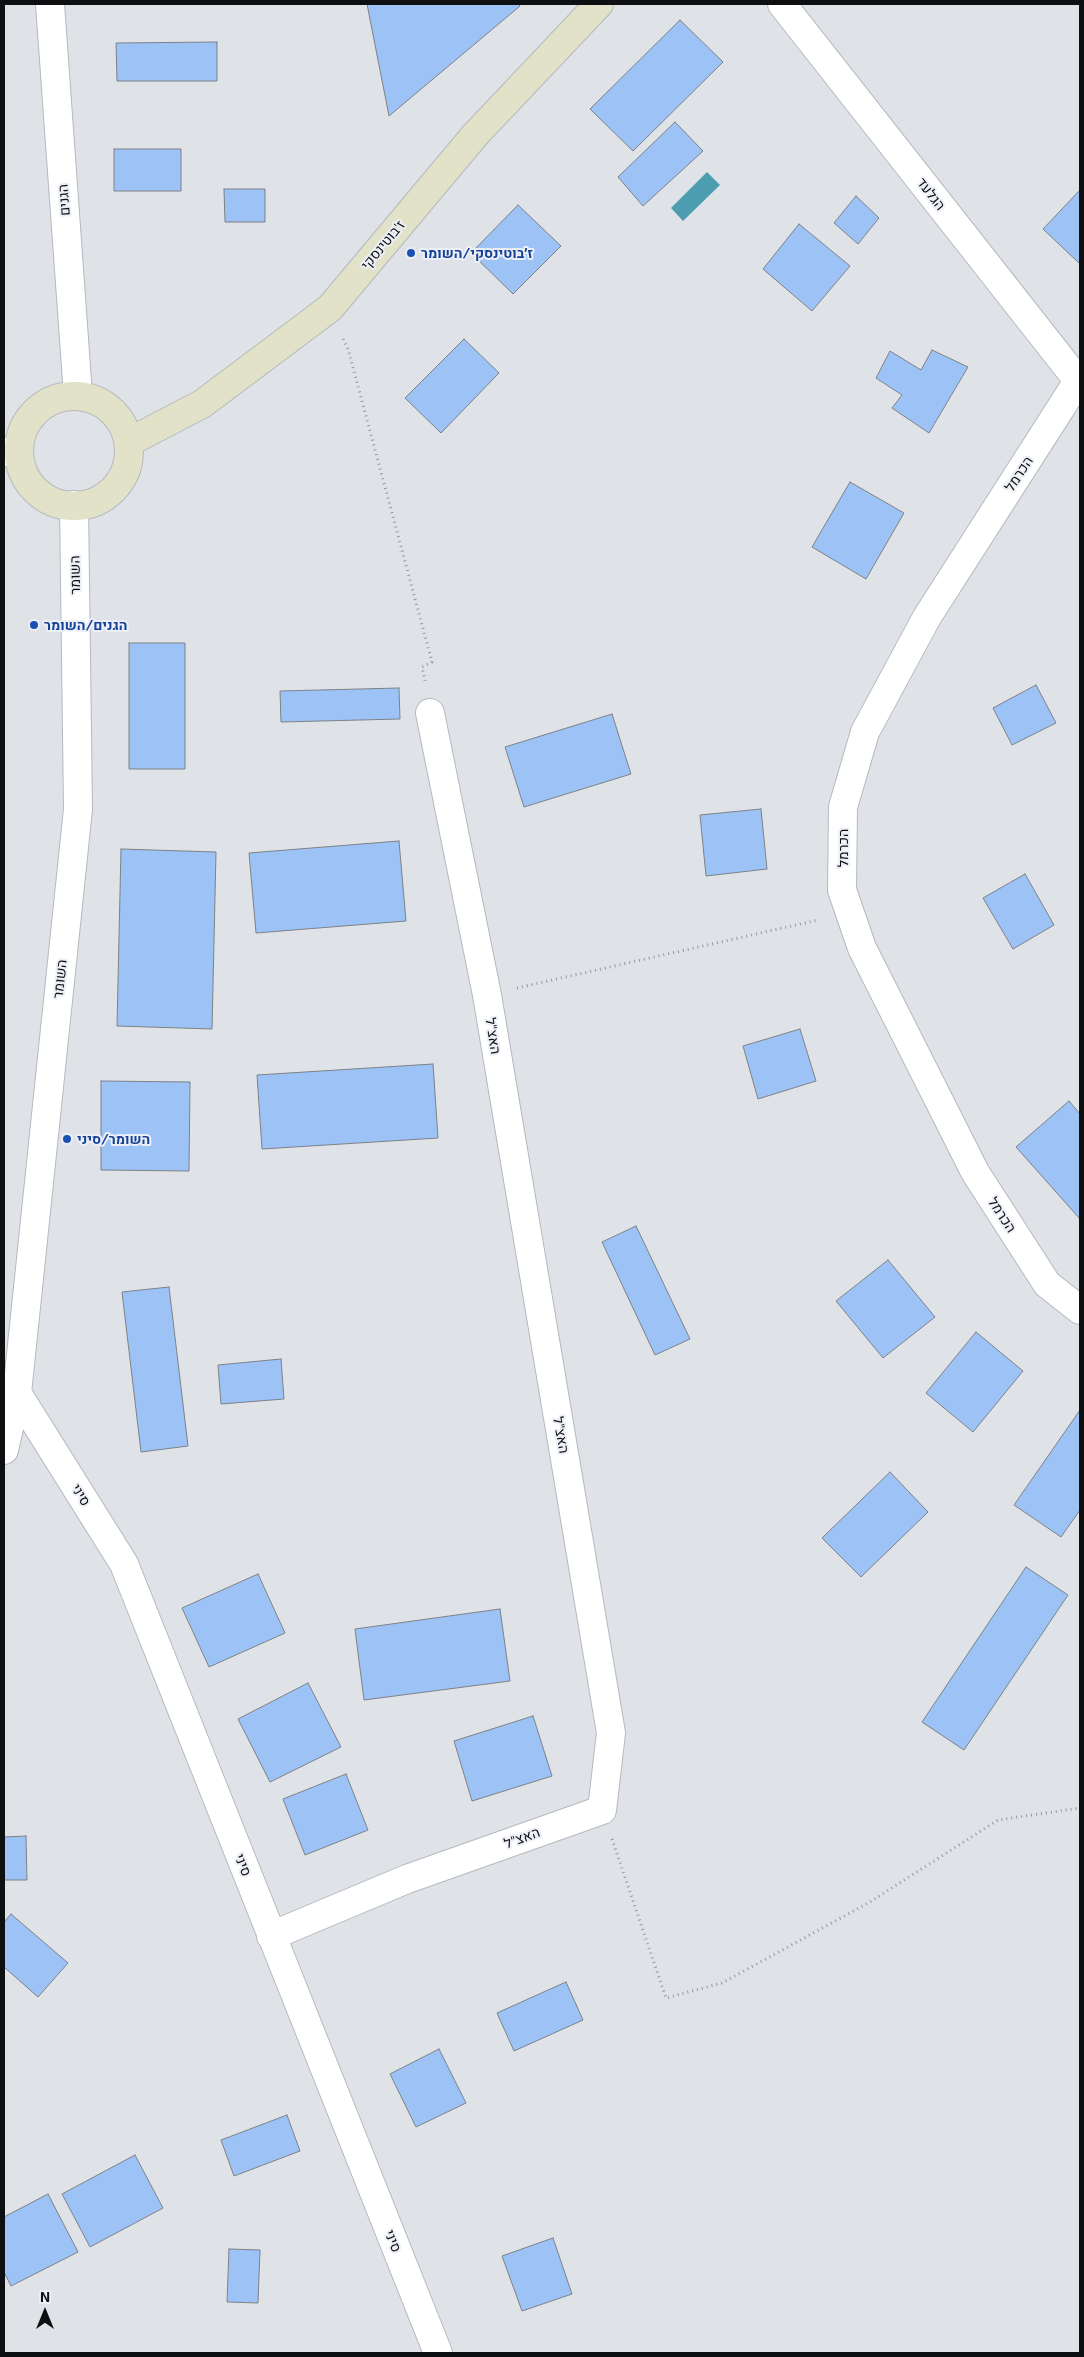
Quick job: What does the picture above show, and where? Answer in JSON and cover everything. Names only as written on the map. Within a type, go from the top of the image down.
[{"type":"street","name":"הגנים","points":[[50,4],[78,395]]},
{"type":"street","name":"ז'בוטינסקי","points":[[129,442],[202,404],[330,308],[475,135],[599,4]]},
{"type":"street","name":"הגלעד","points":[[782,4],[1079,382]]},
{"type":"street","name":"הכרמל","points":[[1079,382],[927,617],[865,732],[843,808],[842,890],[862,948],[975,1172],[1047,1284],[1080,1310]]},
{"type":"street","points":[[78,395],[96,400],[111,409],[123,424],[129,442],[129,459],[123,476],[112,490],[97,501],[74,505],[61,504],[44,497],[31,485],[11,452],[30,417],[44,405],[60,397],[78,395]]},
{"type":"street","name":"השומר","points":[[4,1450],[17,1393],[78,809],[74,505]]},
{"type":"street","name":"האצ\"ל","points":[[272,1936],[407,1879],[602,1810],[611,1733],[487,995],[430,713]]},
{"type":"street","name":"סיני","points":[[17,1393],[124,1564],[438,2353]]},
{"type":"path","points":[[330,308],[348,349],[432,662],[422,667]]},
{"type":"path","points":[[487,995],[850,913]]},
{"type":"path","points":[[602,1810],[666,1998],[722,1983],[870,1902],[998,1820],[1080,1808]]},
{"type":"water","points":[[707,172],[720,185],[683,221],[671,208]]},
{"type":"building","points":[[367,4],[519,4],[520,6],[389,116]]},
{"type":"building","points":[[680,20],[723,62],[633,151],[590,109]]},
{"type":"building","points":[[217,42],[217,81],[117,81],[116,43]]},
{"type":"building","points":[[675,122],[703,151],[643,206],[618,177]]},
{"type":"building","points":[[114,149],[181,149],[181,191],[114,191]]},
{"type":"building","points":[[224,189],[265,189],[265,222],[225,222]]},
{"type":"building","points":[[1080,190],[1080,264],[1043,229]]},
{"type":"building","points":[[856,196],[879,218],[858,244],[834,223]]},
{"type":"building","points":[[518,205],[561,246],[513,294],[471,253]]},
{"type":"building","points":[[799,224],[850,266],[812,311],[763,269]]},
{"type":"building","points":[[464,339],[499,373],[441,433],[405,398]]},
{"type":"building","points":[[932,350],[968,367],[929,433],[892,408],[902,395],[876,378],[890,351],[921,370]]},
{"type":"building","points":[[850,482],[904,513],[866,579],[812,547]]},
{"type":"building","points":[[129,643],[185,643],[185,769],[129,769]]},
{"type":"building","points":[[1036,685],[1056,723],[1012,745],[993,708]]},
{"type":"building","points":[[399,688],[400,719],[281,722],[280,691]]},
{"type":"building","points":[[612,714],[631,774],[524,807],[505,747]]},
{"type":"building","points":[[761,809],[767,869],[706,876],[700,815]]},
{"type":"building","points":[[399,841],[406,921],[256,933],[249,853]]},
{"type":"building","points":[[121,849],[216,852],[212,1029],[117,1026]]},
{"type":"building","points":[[1025,874],[1054,925],[1013,949],[983,898]]},
{"type":"building","points":[[800,1029],[816,1081],[758,1099],[743,1046]]},
{"type":"building","points":[[433,1064],[438,1138],[262,1149],[257,1075]]},
{"type":"building","points":[[101,1081],[190,1082],[189,1171],[101,1170]]},
{"type":"building","points":[[1069,1101],[1080,1114],[1080,1219],[1016,1147]]},
{"type":"building","points":[[636,1226],[690,1339],[655,1355],[602,1242]]},
{"type":"building","points":[[888,1260],[935,1317],[883,1358],[836,1301]]},
{"type":"building","points":[[169,1287],[188,1446],[141,1452],[122,1292]]},
{"type":"building","points":[[976,1332],[1023,1371],[973,1432],[926,1393]]},
{"type":"building","points":[[281,1359],[284,1399],[221,1404],[218,1365]]},
{"type":"building","points":[[1080,1410],[1080,1510],[1061,1537],[1014,1505]]},
{"type":"building","points":[[890,1472],[928,1512],[861,1577],[822,1538]]},
{"type":"building","points":[[1026,1567],[1068,1595],[964,1750],[922,1722]]},
{"type":"building","points":[[258,1574],[285,1633],[209,1667],[182,1608]]},
{"type":"building","points":[[500,1609],[510,1681],[364,1700],[355,1629]]},
{"type":"building","points":[[308,1683],[341,1747],[270,1782],[238,1719]]},
{"type":"building","points":[[533,1716],[552,1776],[472,1801],[454,1741]]},
{"type":"building","points":[[346,1774],[368,1830],[305,1855],[283,1799]]},
{"type":"building","points":[[26,1836],[27,1880],[4,1880],[4,1837]]},
{"type":"building","points":[[11,1914],[68,1963],[38,1997],[4,1967],[4,1922]]},
{"type":"building","points":[[566,1982],[583,2020],[514,2051],[497,2013]]},
{"type":"building","points":[[439,2049],[466,2103],[416,2127],[390,2074]]},
{"type":"building","points":[[287,2115],[300,2151],[234,2176],[221,2140]]},
{"type":"building","points":[[135,2155],[163,2208],[90,2247],[62,2194]]},
{"type":"building","points":[[48,2194],[78,2252],[11,2286],[4,2272],[4,2217]]},
{"type":"building","points":[[553,2238],[572,2294],[522,2311],[502,2256]]},
{"type":"building","points":[[229,2249],[260,2250],[258,2303],[227,2302]]},
{"type":"place","name":"ז׳בוטינסקי/השומר","points":[[411,253]]},
{"type":"place","name":"הגנים/השומר","points":[[34,625]]},
{"type":"place","name":"השומר/סיני","points":[[67,1139]]}]
